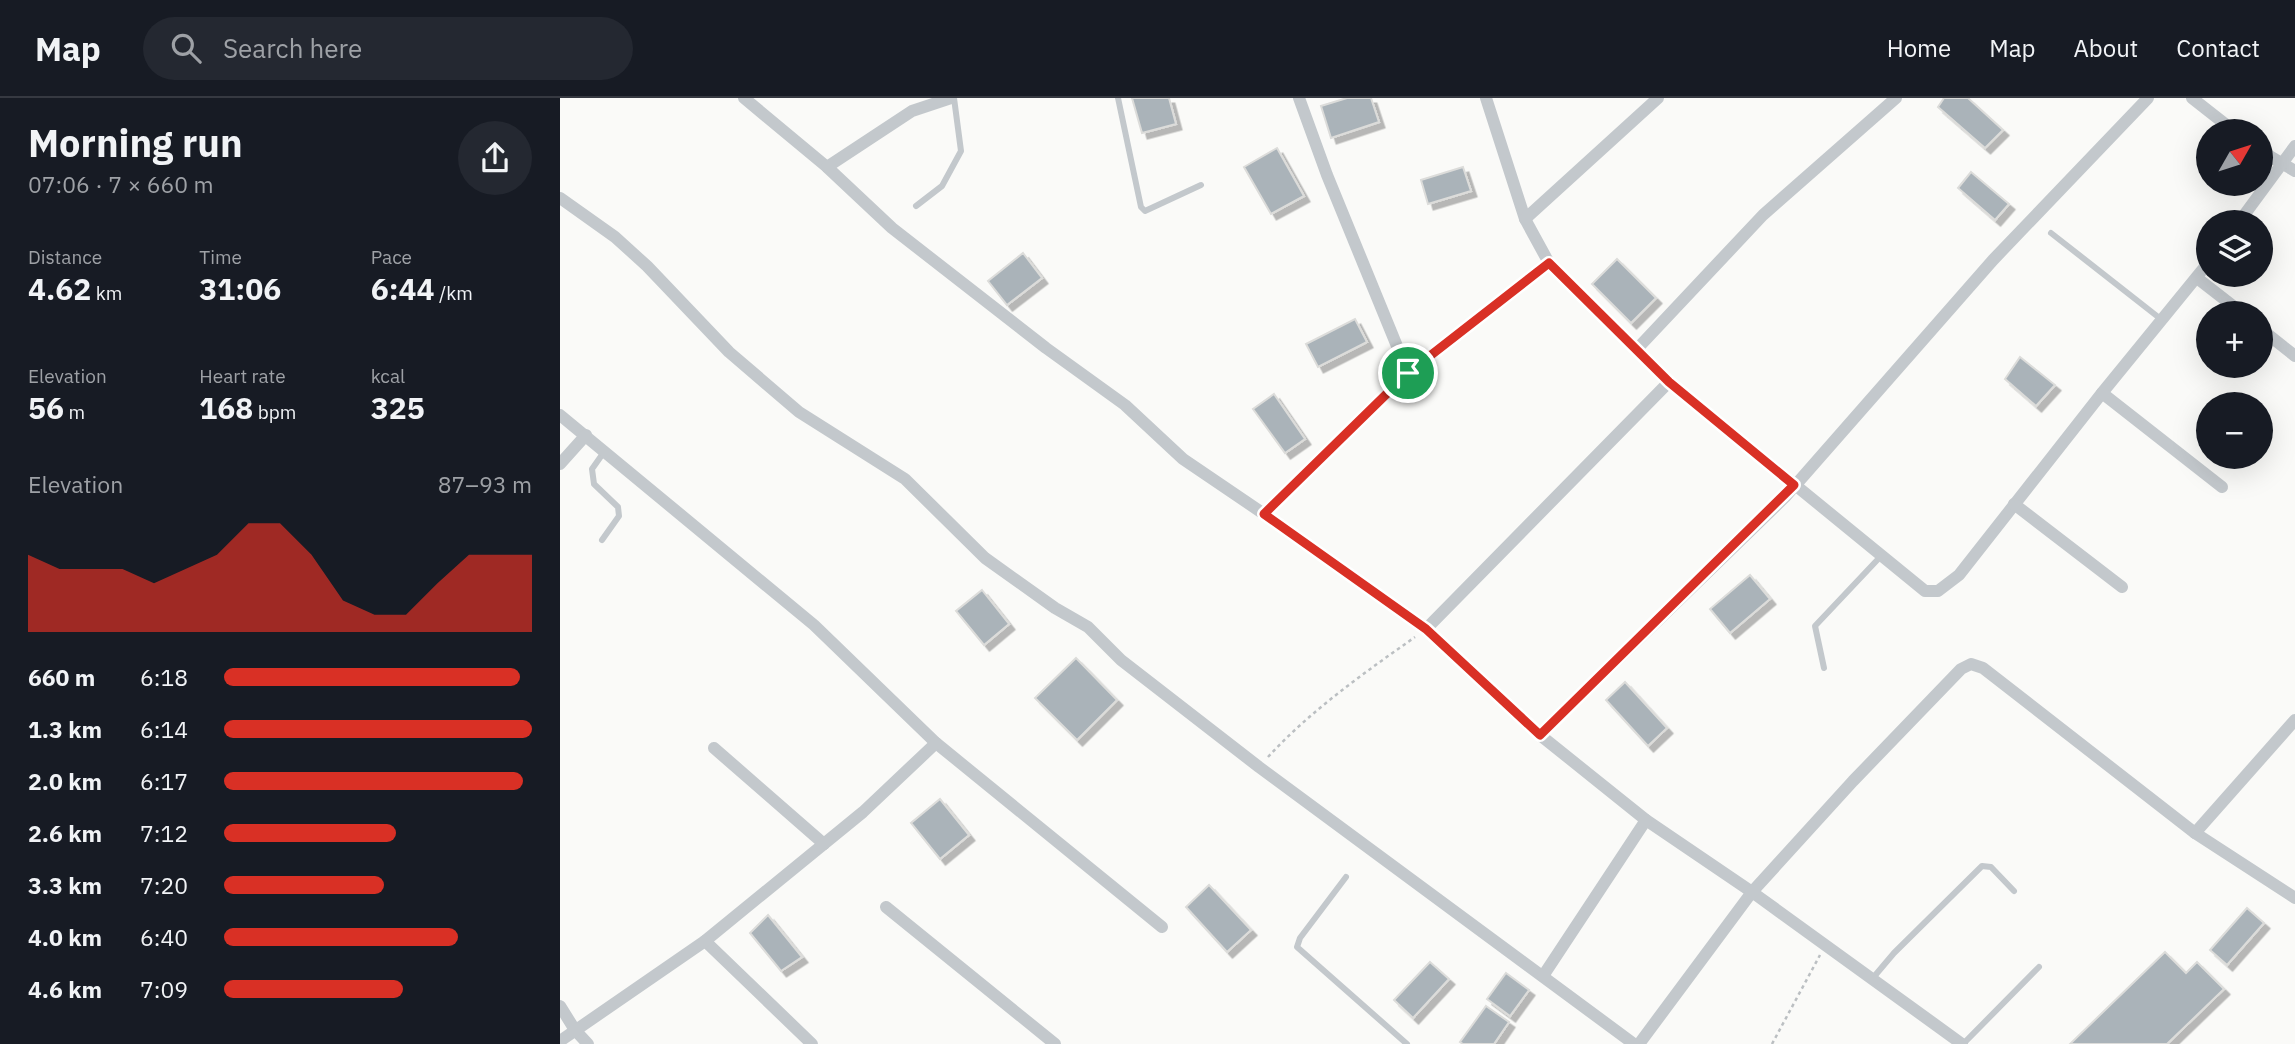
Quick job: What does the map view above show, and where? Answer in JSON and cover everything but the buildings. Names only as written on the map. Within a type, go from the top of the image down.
[{"type":"street","points":[[744,98],[827,167],[892,228],[1046,348],[1125,405],[1183,459],[1426,629],[1540,735],[1646,820],[1752,892],[1963,1044]]},
{"type":"street","points":[[827,167],[912,111],[952,98]]},
{"type":"street","points":[[1298,98],[1408,373]]},
{"type":"street","points":[[1486,98],[1525,219],[1549,263],[1669,382],[1925,591],[1938,591],[1959,575],[2102,393],[2196,279]]},
{"type":"street","points":[[1525,219],[1658,98]]},
{"type":"street","points":[[1636,350],[1763,215],[1896,98]]},
{"type":"street","points":[[1540,735],[1794,485],[1993,260],[2148,98]]},
{"type":"street","points":[[2192,98],[2219,119]]},
{"type":"street","points":[[2248,210],[2295,146]]},
{"type":"street","points":[[2273,158],[2295,170]]},
{"type":"street","points":[[560,198],[615,237],[648,266],[729,352],[799,412],[905,479],[985,558],[1055,608],[1088,626],[1121,660],[1259,767],[1636,1044],[1752,892],[1853,781],[1961,669],[1971,664],[1983,668],[2195,833],[2295,898]]},
{"type":"street","points":[[1264,514],[1408,373],[1549,263]]},
{"type":"street","points":[[2209,287],[2227,301]]},
{"type":"street","points":[[2273,339],[2295,356]]},
{"type":"street","points":[[1426,629],[1669,382]]},
{"type":"street","points":[[2102,393],[2222,486]]},
{"type":"street","points":[[560,415],[814,625],[936,743],[1162,927]]},
{"type":"street","points":[[560,464],[586,435]]},
{"type":"street","points":[[2014,504],[2122,587]]},
{"type":"street","points":[[2195,833],[2295,720]]},
{"type":"street","points":[[560,1041],[705,940],[863,812],[936,743]]},
{"type":"street","points":[[714,748],[824,844]]},
{"type":"street","points":[[1543,976],[1646,820]]},
{"type":"street","points":[[886,906],[1055,1044]]},
{"type":"street","points":[[705,940],[812,1044]]},
{"type":"street","points":[[560,1006],[588,1044]]},
{"type":"lane","points":[[916,206],[942,186],[961,151],[952,98]]},
{"type":"lane","points":[[1118,98],[1141,207],[1145,211],[1201,185]]},
{"type":"lane","points":[[2051,233],[2162,320]]},
{"type":"lane","points":[[602,540],[619,516],[618,507],[594,484],[592,469],[605,451]]},
{"type":"lane","points":[[1824,668],[1815,626],[1881,556]]},
{"type":"lane","points":[[1871,979],[1982,866],[1991,867],[2014,891]]},
{"type":"lane","points":[[1346,877],[1297,943],[1297,947],[1407,1044]]},
{"type":"lane","points":[[1963,1044],[2039,967]]},
{"type":"path","points":[[1259,767],[1286,738],[1374,666],[1426,629]]},
{"type":"path","points":[[1772,1044],[1825,946]]},
{"type":"route","points":[[1549,263],[1669,382],[1794,485],[1540,735],[1426,629],[1264,514],[1408,373],[1549,263]]}]
